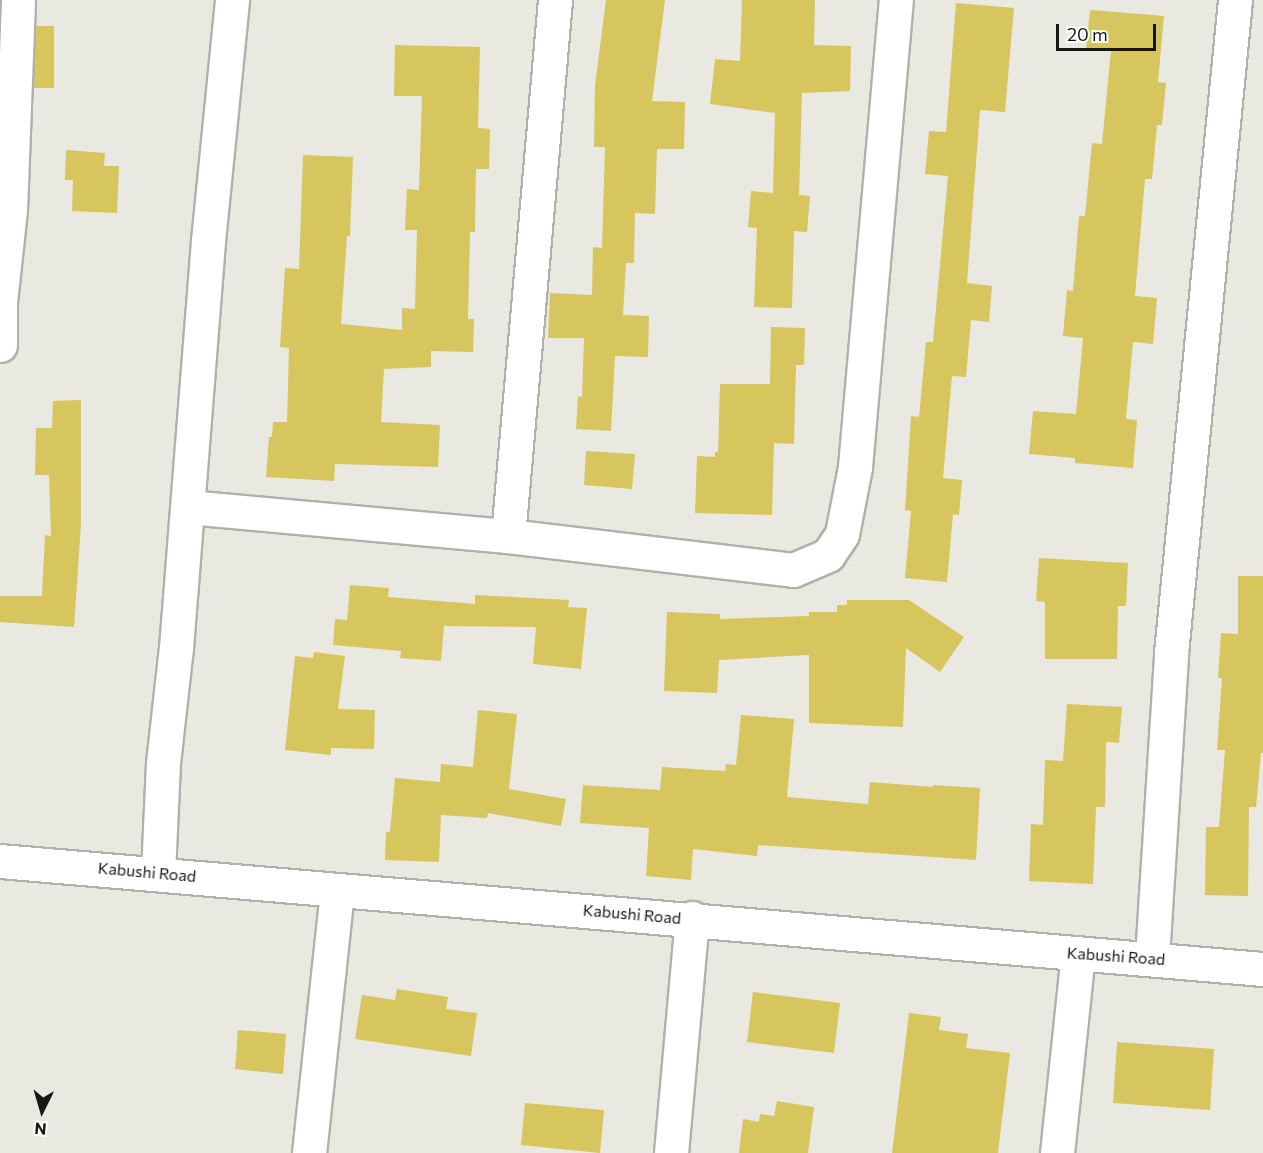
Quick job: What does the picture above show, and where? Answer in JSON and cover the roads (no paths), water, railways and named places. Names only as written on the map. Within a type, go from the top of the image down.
[{"type":"street","points":[[0,345],[0,302],[10,210],[7,82],[18,0]]},
{"type":"street","points":[[158,873],[163,764],[188,507],[208,242],[232,0]]},
{"type":"street","points":[[508,536],[555,0]]},
{"type":"street","points":[[188,507],[508,536],[793,570],[828,555],[842,534],[855,467],[896,0]]},
{"type":"street","points":[[1152,958],[1171,653],[1235,0]]},
{"type":"street","name":"Kabushi Road","points":[[0,861],[692,918],[1263,969]]},
{"type":"street","points":[[309,1153],[337,890]]},
{"type":"street","points":[[671,1153],[692,918]]},
{"type":"street","points":[[1057,1153],[1078,954]]}]
